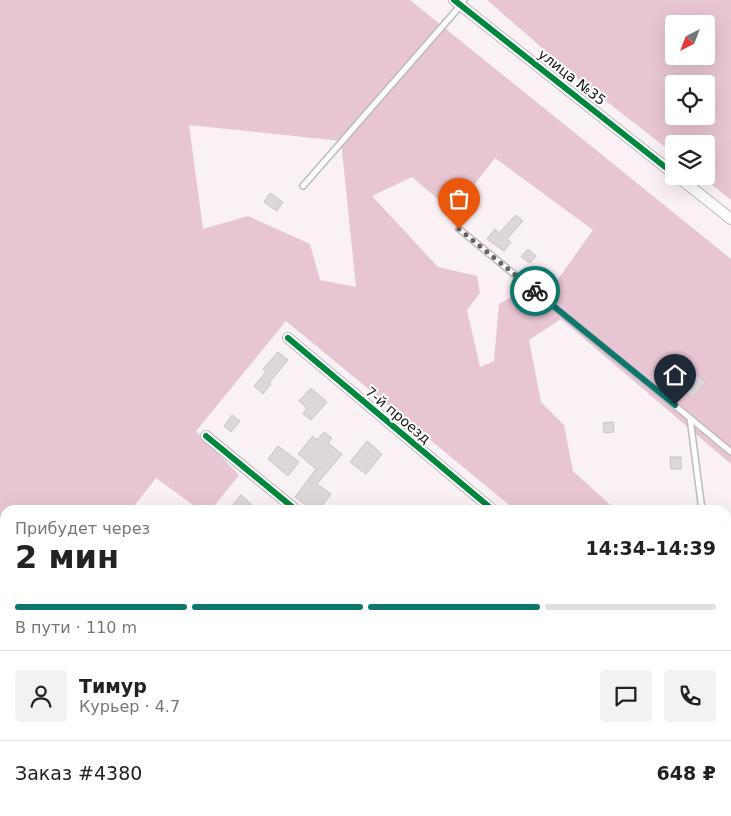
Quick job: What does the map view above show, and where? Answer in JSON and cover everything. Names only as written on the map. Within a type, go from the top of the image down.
[{"type":"street","name":"улица №35","points":[[460,2],[665,167]]},
{"type":"street","points":[[688,185],[731,219]]},
{"type":"street","name":"7-й проезд","points":[[288,338],[486,505]]},
{"type":"street","points":[[206,436],[290,505]]},
{"type":"lane","points":[[303,186],[460,2]]},
{"type":"lane","points":[[459,229],[731,452]]},
{"type":"lane","points":[[690,418],[701,505]]},
{"type":"shaded area","points":[[0,0],[410,0],[731,259],[731,464],[561,319],[529,340],[541,402],[564,425],[573,471],[610,505],[509,505],[286,321],[196,431],[239,475],[215,505],[193,505],[156,478],[135,505],[0,505]],"holes":[[[189,125],[341,141],[356,287],[320,280],[310,244],[248,216],[203,229]],[[495,158],[593,230],[536,310],[515,295],[499,304],[494,361],[480,367],[467,310],[480,293],[477,276],[438,267],[372,196],[412,177],[453,212]]]},
{"type":"shaded area","points":[[487,0],[731,0],[731,200],[712,185],[715,185],[715,135],[665,135],[665,147],[579,80]]},
{"type":"building","points":[[270,193],[283,202],[277,211],[264,202]]},
{"type":"building","points":[[516,215],[523,221],[507,239],[511,242],[504,251],[487,239],[495,229],[499,233]]},
{"type":"building","points":[[528,249],[536,256],[530,263],[521,257]]},
{"type":"building","points":[[278,352],[288,360],[269,383],[271,384],[263,394],[254,386],[266,372],[263,369]]},
{"type":"building","points":[[696,374],[706,382],[692,398],[683,390]]},
{"type":"building","points":[[311,388],[327,402],[311,420],[303,414],[307,408],[299,401]]},
{"type":"building","points":[[232,415],[240,421],[231,432],[224,426]]},
{"type":"building","points":[[613,422],[614,432],[604,433],[603,423]]},
{"type":"building","points":[[324,432],[332,438],[328,443],[342,454],[317,484],[331,494],[323,505],[305,505],[295,497],[316,469],[298,454],[313,436],[317,440]]},
{"type":"building","points":[[367,441],[382,454],[366,474],[350,462]]},
{"type":"building","points":[[278,446],[299,462],[288,476],[268,459]]},
{"type":"building","points":[[670,457],[681,457],[681,469],[671,469]]},
{"type":"building","points":[[241,495],[252,505],[232,505]]},
{"type":"cycle path","points":[[454,0],[665,167]]},
{"type":"cycle path","points":[[288,338],[487,505]]},
{"type":"cycle path","points":[[206,436],[290,505]]},
{"type":"way so far","points":[[459,229],[535,291]]},
{"type":"route","points":[[535,291],[675,405]]}]
